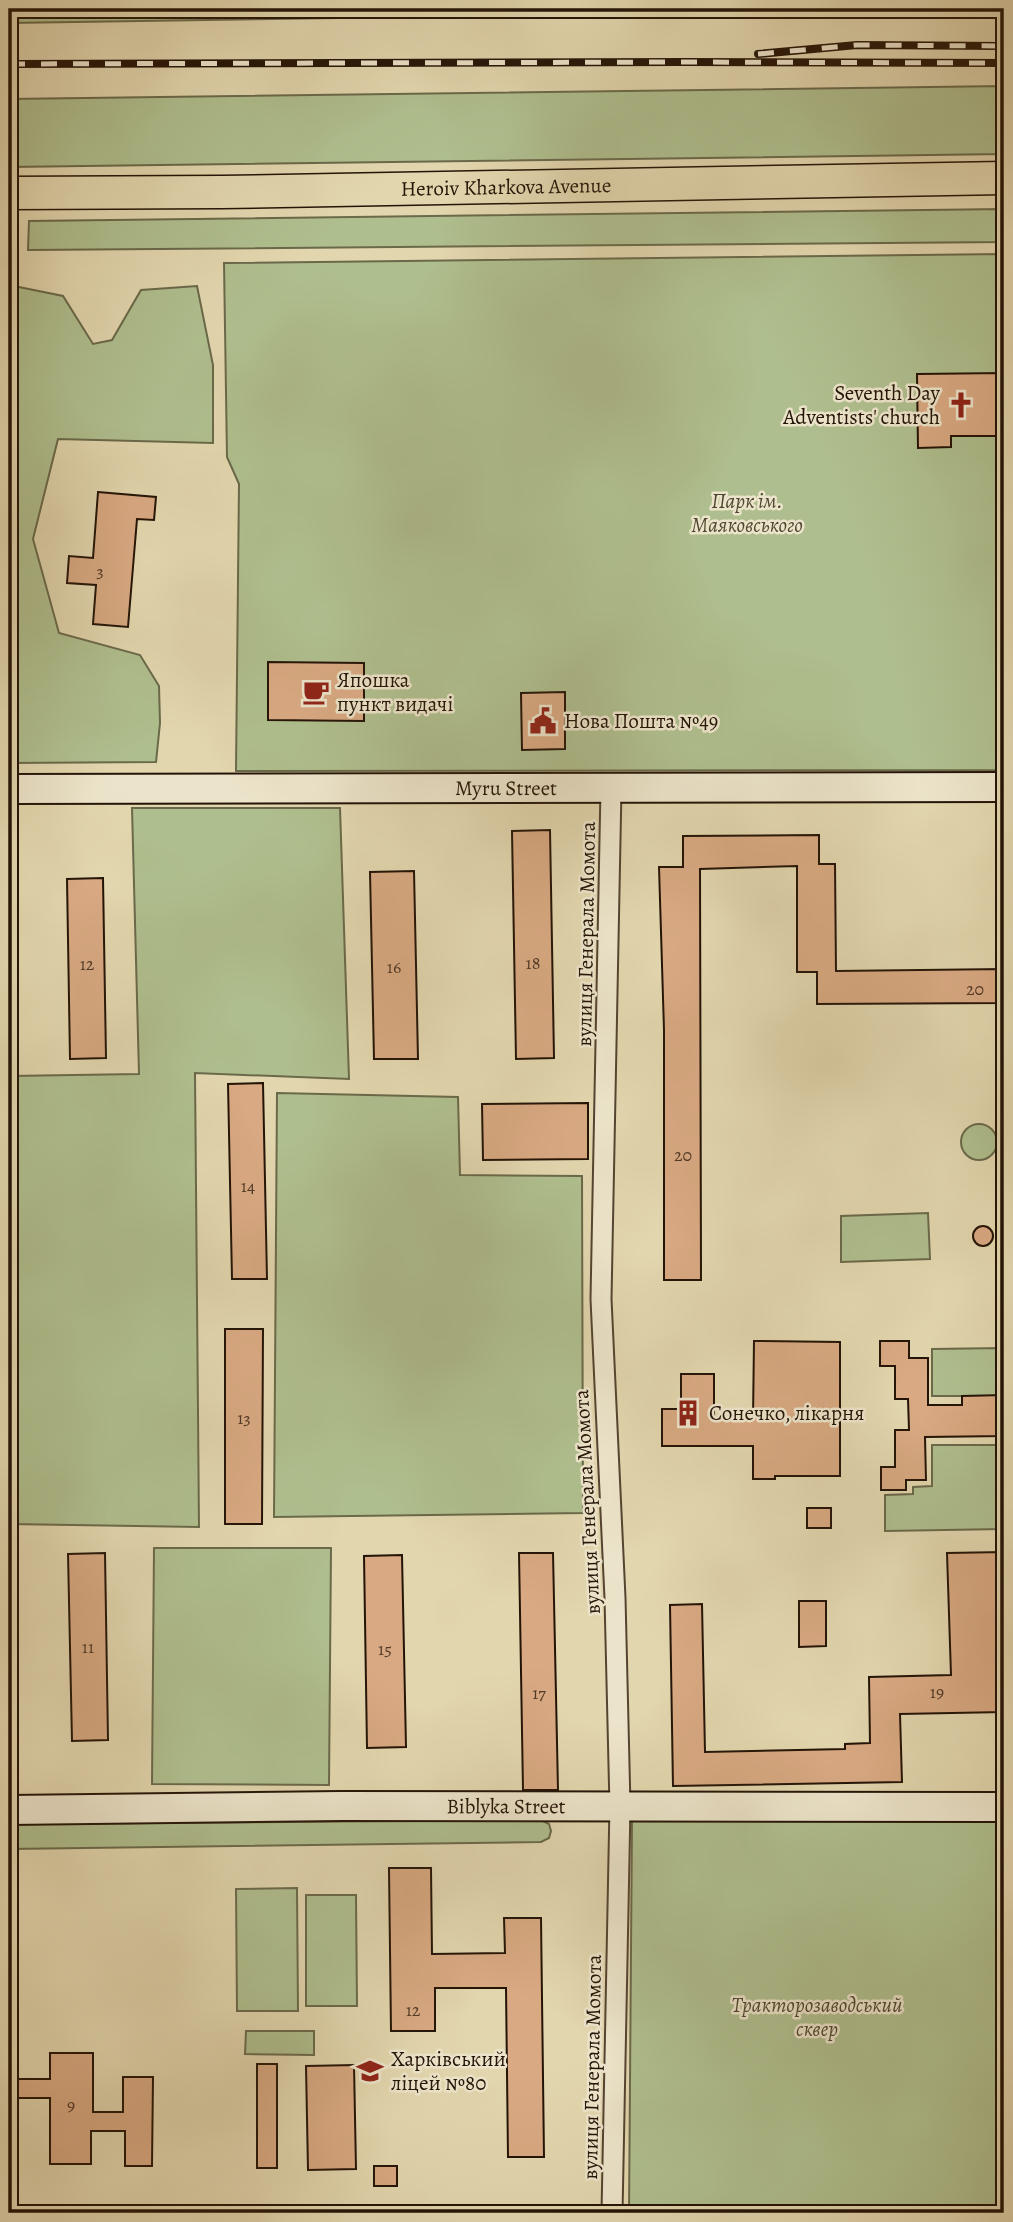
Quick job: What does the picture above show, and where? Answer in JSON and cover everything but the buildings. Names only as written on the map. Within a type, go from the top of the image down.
[{"type":"main road","name":"Heroiv Kharkova Avenue","points":[[9,193],[250,192],[1004,178]]},
{"type":"street","name":"Myru Street","points":[[9,789],[1004,787]]},
{"type":"street","name":"вулиця Генерала Момота","points":[[611,788],[601,1299],[615,1598],[620,1806],[612,2213]]},
{"type":"street","name":"Biblyka Street","points":[[9,1810],[341,1806],[1004,1807]]},
{"type":"green space","points":[[9,9],[949,9],[9,23]]},
{"type":"green space","points":[[1004,86],[1004,154],[9,167],[9,99]]},
{"type":"green space","points":[[1004,209],[1004,242],[28,250],[29,221]]},
{"type":"green space","name":"Парк ім. Маяковського","points":[[1004,254],[1004,770],[236,771],[239,484],[227,457],[224,263]]},
{"type":"green space","points":[[9,285],[63,296],[93,344],[112,340],[141,290],[197,286],[213,365],[213,443],[58,439],[33,539],[59,633],[140,655],[159,686],[160,723],[156,762],[9,763]]},
{"type":"green space","points":[[132,808],[340,808],[349,1079],[195,1073],[199,1527],[9,1524],[9,1076],[139,1074]]},
{"type":"green space","points":[[277,1093],[458,1097],[460,1175],[582,1176],[583,1513],[274,1517]]},
{"type":"green space","points":[[979,1124],[991,1130],[997,1142],[991,1154],[979,1160],[967,1154],[961,1142],[967,1130]]},
{"type":"green space","points":[[928,1213],[930,1259],[841,1262],[841,1216]]},
{"type":"green space","points":[[1004,1348],[1004,1396],[932,1396],[932,1349]]},
{"type":"green space","points":[[932,1445],[1004,1445],[1004,1529],[885,1531],[885,1495],[913,1494],[913,1487],[932,1486]]},
{"type":"green space","points":[[154,1548],[331,1548],[329,1785],[152,1784]]},
{"type":"green space","points":[[541,1820],[549,1824],[551,1831],[549,1838],[541,1842],[9,1849],[9,1824]]},
{"type":"green space","name":"Тракторозаводський сквер","points":[[632,1821],[1004,1821],[1004,2213],[629,2213]]},
{"type":"green space","points":[[297,1888],[298,2011],[237,2011],[236,1889]]},
{"type":"green space","points":[[306,1895],[356,1895],[357,2006],[306,2006]]},
{"type":"green space","points":[[246,2031],[314,2031],[314,2055],[245,2054]]},
{"type":"railway","points":[[758,54],[857,45],[1004,46]]},
{"type":"railway","points":[[9,64],[1004,63]]},
{"type":"place","name":"Seventh Day Adventists' church","points":[[961,405]]},
{"type":"place","name":"Япошка пункт видачі","points":[[316,692]]},
{"type":"place","name":"Нова Пошта №49","points":[[543,721]]},
{"type":"place","name":"Сонечко, лікарня","points":[[688,1413]]},
{"type":"place","name":"Харківський ліцей №80","points":[[370,2071]]}]
